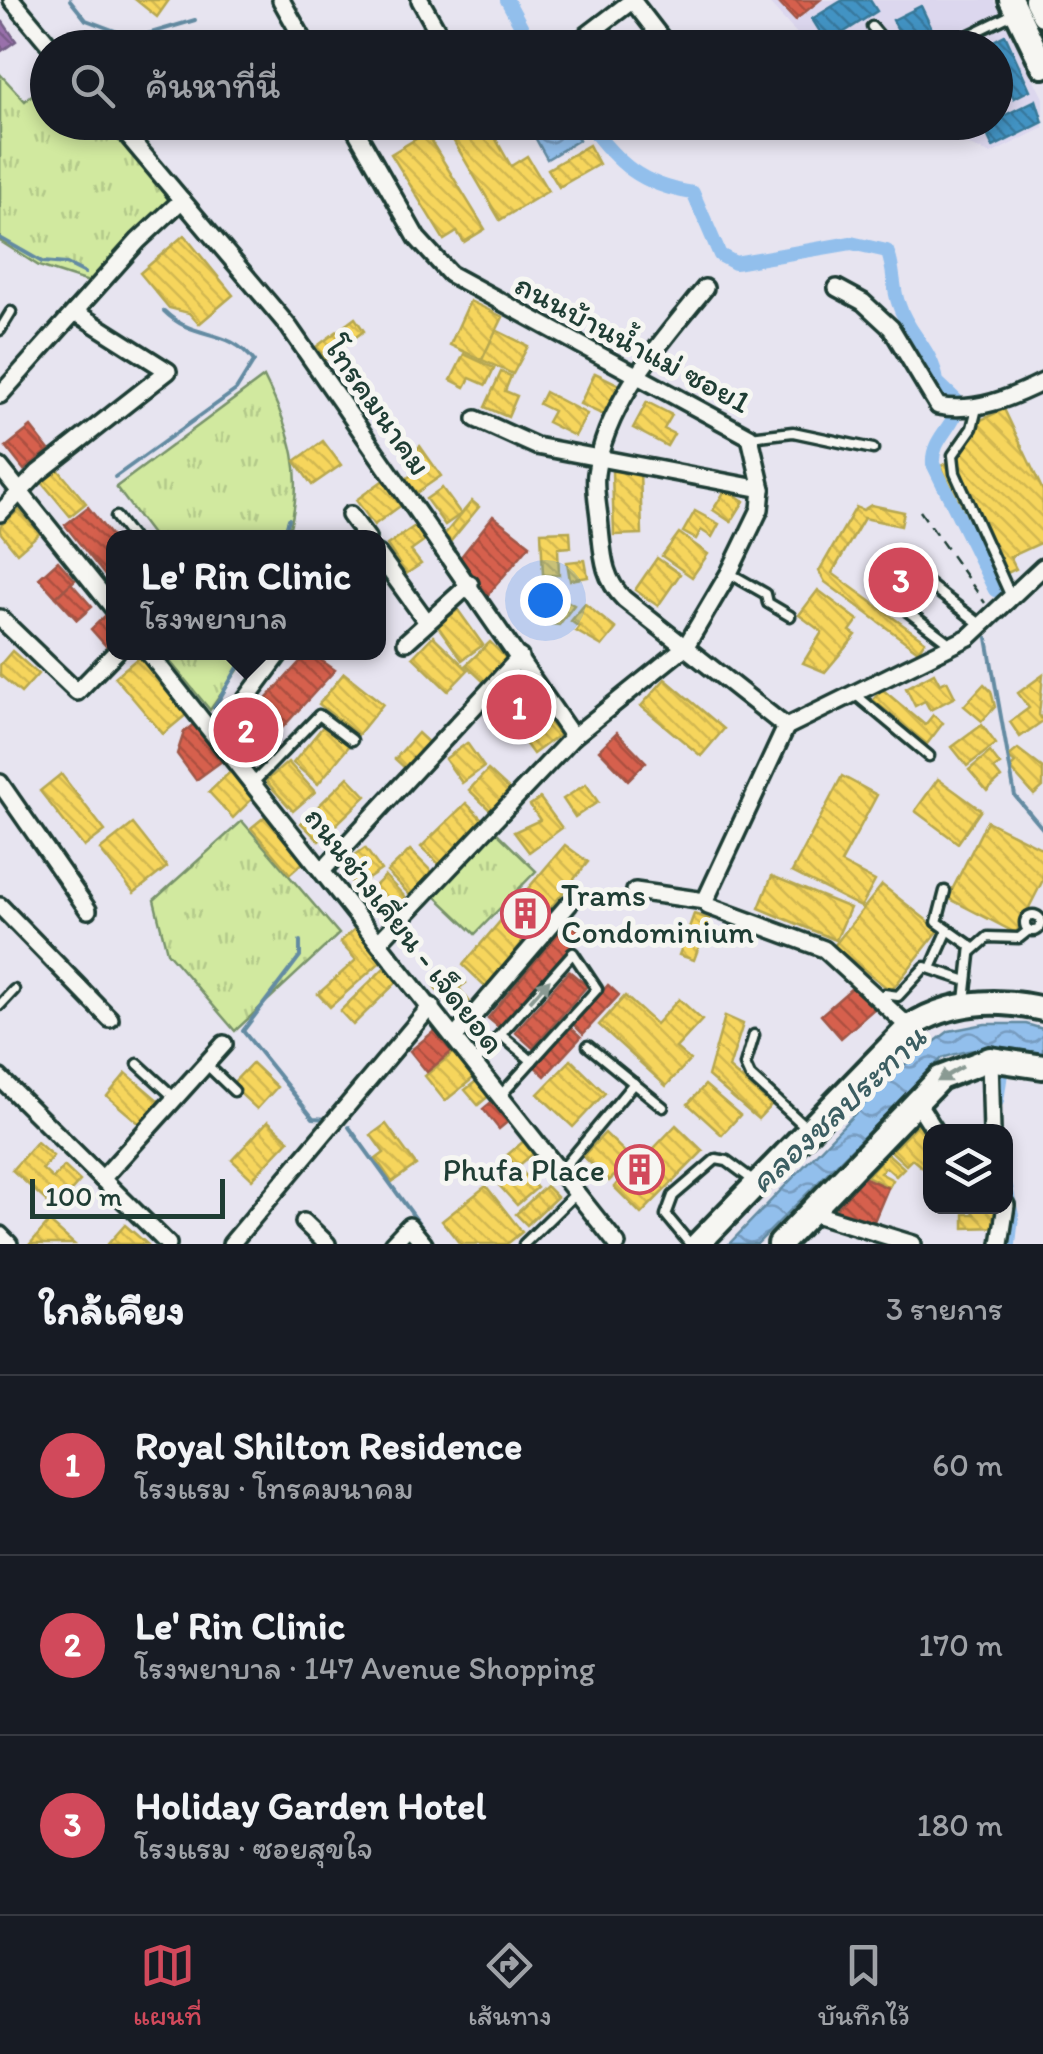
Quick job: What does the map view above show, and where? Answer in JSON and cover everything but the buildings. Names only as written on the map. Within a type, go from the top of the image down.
[{"type":"main road","points":[[1043,14],[1027,14],[1043,66]]},
{"type":"main road","points":[[694,1244],[909,1027],[966,993],[1043,1009]]},
{"type":"main road","points":[[780,1244],[916,1100],[956,1069],[990,1059],[1043,1067]]},
{"type":"street","points":[[281,0],[298,30]]},
{"type":"street","points":[[420,0],[437,30]]},
{"type":"street","points":[[593,30],[632,0],[655,30]]},
{"type":"street","points":[[6,1],[34,30]]},
{"type":"street","name":"โทรคมนาคม","points":[[131,140],[289,328],[470,584],[573,738]]},
{"type":"street","name":"ถนนบ้านน้ำแม่ ซอย1","points":[[361,140],[417,238],[450,274],[750,437],[762,488],[754,527],[686,646]]},
{"type":"street","points":[[0,395],[138,240],[182,200]]},
{"type":"street","points":[[705,288],[638,375],[599,459],[596,479],[607,578],[624,599],[786,727]]},
{"type":"street","points":[[838,288],[862,302],[891,328],[930,398],[963,407],[1007,399],[1043,382]]},
{"type":"street","points":[[0,513],[19,491],[168,371],[75,312]]},
{"type":"street","points":[[476,419],[536,446],[762,488]]},
{"type":"street","points":[[0,467],[106,599]]},
{"type":"street","points":[[350,515],[360,530]]},
{"type":"street","points":[[386,565],[427,622]]},
{"type":"street","points":[[705,901],[786,727],[952,645],[989,621],[1043,567]]},
{"type":"street","points":[[406,642],[470,584]]},
{"type":"street","points":[[0,618],[78,692],[108,660]]},
{"type":"street","points":[[380,941],[573,738],[686,646]]},
{"type":"street","points":[[323,870],[520,657]]},
{"type":"street","name":"ถนนช่างเคี่ยน - เจ็ดยอด","points":[[154,660],[616,1244]]},
{"type":"street","points":[[217,738],[275,660]]},
{"type":"street","points":[[0,783],[88,910]]},
{"type":"street","points":[[635,891],[705,901],[708,906],[824,949],[909,1027]]},
{"type":"street","points":[[455,1037],[569,904]]},
{"type":"street","points":[[0,906],[110,1019]]},
{"type":"street","points":[[231,1244],[431,1006]]},
{"type":"street","points":[[102,1179],[224,1044]]},
{"type":"street","points":[[990,1059],[992,1124]]},
{"type":"street","points":[[0,1078],[168,1244]]},
{"type":"street","points":[[916,1100],[931,1124]]},
{"type":"street","points":[[809,1212],[914,1244]]},
{"type":"street","points":[[1000,1244],[1005,1214]]},
{"type":"street","points":[[304,1222],[327,1244]]},
{"type":"street","points":[[392,1244],[409,1226],[424,1244]]},
{"type":"street","points":[[0,1235],[9,1244]]},
{"type":"lane","points":[[991,30],[1027,14]]},
{"type":"lane","points":[[0,330],[11,312]]},
{"type":"lane","points":[[963,407],[972,428],[953,455],[954,473],[1012,599]]},
{"type":"lane","points":[[750,437],[794,432],[872,448]]},
{"type":"lane","points":[[116,517],[126,530]]},
{"type":"lane","points":[[729,573],[766,594],[768,603],[790,616]]},
{"type":"lane","points":[[922,590],[927,583],[989,621]]},
{"type":"lane","points":[[912,602],[906,610],[952,645]]},
{"type":"lane","points":[[854,694],[930,756]]},
{"type":"lane","points":[[253,783],[319,715],[352,740]]},
{"type":"lane","points":[[880,998],[884,994],[898,996],[922,968],[931,968],[966,993],[969,943],[936,920],[944,891]]},
{"type":"lane","points":[[931,968],[948,930]]},
{"type":"lane","points":[[971,952],[988,937],[1021,938],[1029,930]]},
{"type":"lane","points":[[476,1063],[574,953],[597,989],[501,1096]]},
{"type":"lane","points":[[0,1005],[14,990]]},
{"type":"lane","points":[[501,1034],[532,1061]]},
{"type":"lane","points":[[754,1035],[745,1065],[750,1076],[809,1130]]},
{"type":"lane","points":[[588,1046],[663,1107]]},
{"type":"lane","points":[[138,1064],[175,1098]]},
{"type":"lane","points":[[206,1064],[234,1091]]},
{"type":"lane","points":[[560,1172],[634,1082]]},
{"type":"lane","points":[[694,1244],[666,1214],[673,1196],[693,1176],[716,1159],[727,1161],[756,1184]]},
{"type":"lane","points":[[524,1244],[576,1193]]},
{"type":"path","points":[[920,510],[989,621]]},
{"type":"shaded area","points":[[766,0],[994,0],[1009,30],[793,30]]},
{"type":"shaded area","points":[[1013,38],[1043,98],[1043,128],[991,154],[958,140],[1013,140]]},
{"type":"green space","points":[[0,74],[25,101],[30,97],[30,140],[121,140],[175,201],[92,283],[39,266],[0,241]]},
{"type":"green space","points":[[264,377],[282,416],[293,454],[296,494],[289,530],[149,530],[116,487]]},
{"type":"green space","points":[[169,660],[245,660],[210,710]]},
{"type":"green space","points":[[242,821],[339,934],[235,1031],[167,952],[154,900]]},
{"type":"green space","points":[[496,832],[536,871],[475,934],[434,895]]},
{"type":"water","points":[[537,140],[579,140],[547,159]]},
{"type":"water","points":[[985,1024],[1026,1024],[1043,1029],[1043,1056],[992,1048],[942,1058],[757,1244],[729,1244],[896,1071],[949,1031]]},
{"type":"waterway","points":[[70,0],[86,20],[113,30]]},
{"type":"waterway","points":[[507,0],[523,30]]},
{"type":"waterway","points":[[161,30],[195,20]]},
{"type":"waterway","points":[[601,140],[620,161],[645,178],[693,193],[720,255],[735,263],[851,243],[887,251],[903,315],[931,361],[937,382],[958,402],[936,447],[933,464],[995,590]]},
{"type":"waterway","points":[[0,238],[42,262],[67,264],[85,273]]},
{"type":"waterway","points":[[115,477],[236,390],[254,361],[233,343],[187,327],[164,311]]},
{"type":"waterway","points":[[286,530],[289,519]]},
{"type":"waterway","points":[[987,638],[1015,796],[1043,829]]},
{"type":"waterway","points":[[214,708],[242,660]]},
{"type":"waterway","points":[[300,941],[300,956],[243,1031],[313,1118],[329,1119]]},
{"type":"waterway","points":[[997,1101],[1001,1073]]},
{"type":"waterway","points":[[349,1127],[434,1244]]},
{"type":"waterway","points":[[1009,1244],[1012,1214]]},
{"type":"place","name":"Holiday Garden Hotel","points":[[901,580]]},
{"type":"place","name":"Royal Shilton Residence","points":[[519,707]]},
{"type":"place","name":"Le' Rin Clinic","points":[[246,730]]},
{"type":"place","name":"Trams Condominium","points":[[526,913]]},
{"type":"place","name":"Phufa Place","points":[[640,1170]]},
{"type":"water label","name":"คลองชลประทาน","points":[[837,1109]]}]
